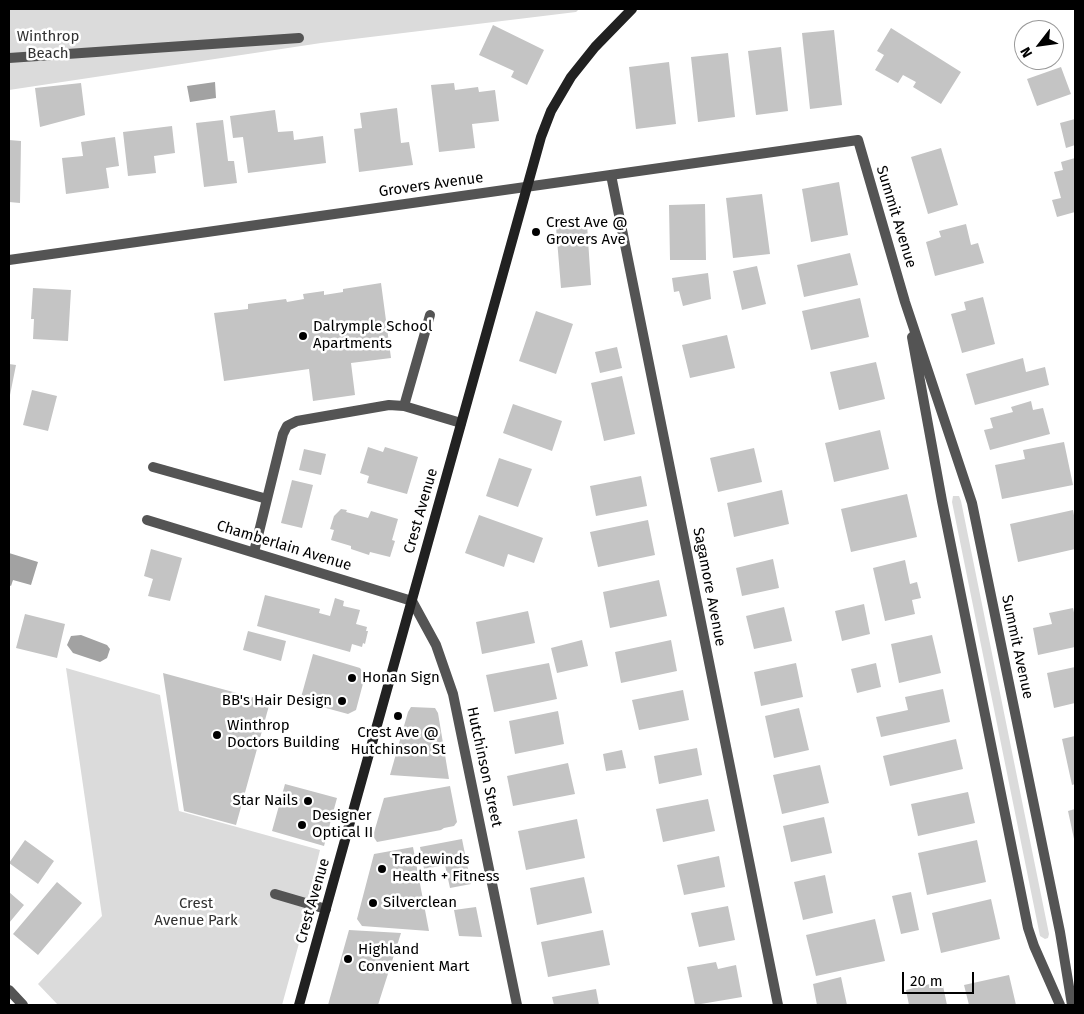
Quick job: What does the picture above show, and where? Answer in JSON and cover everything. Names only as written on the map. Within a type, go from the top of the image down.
[{"type":"main road","name":"Crest Avenue","points":[[299,1005],[541,137],[551,111],[571,77],[603,39],[632,9]]},
{"type":"street","points":[[9,58],[300,38]]},
{"type":"street","name":"Grovers Avenue","points":[[9,260],[858,140]]},
{"type":"street","name":"Summit Avenue","points":[[858,140],[906,302],[972,503],[1060,932],[1072,1005]]},
{"type":"street","name":"Sagamore Avenue","points":[[611,175],[778,1005]]},
{"type":"street","name":"Summit Avenue","points":[[906,302],[942,502],[1028,928],[1060,1005]]},
{"type":"street","points":[[404,406],[430,315]]},
{"type":"street","points":[[254,552],[284,434],[290,424],[297,421],[389,405],[404,406],[461,423]]},
{"type":"street","points":[[153,467],[267,499]]},
{"type":"street","name":"Chamberlain Avenue","points":[[147,520],[412,601]]},
{"type":"street","name":"Hutchinson Street","points":[[412,601],[434,639],[453,694],[517,1005]]},
{"type":"street","points":[[275,894],[326,909]]},
{"type":"street","points":[[9,990],[23,1005]]},
{"type":"green space","name":"Winthrop Beach","points":[[9,9],[579,9],[576,12],[321,43],[9,90]]},
{"type":"green space","points":[[953,496],[959,496],[961,501],[1049,934],[1048,938],[1045,939],[1040,936],[952,502]]},
{"type":"green space","name":"Crest Avenue Park","points":[[66,668],[160,695],[179,811],[320,850],[299,935],[301,936],[282,1005],[58,1005],[38,984],[102,916]]},
{"type":"shaded area","points":[[215,82],[216,98],[190,102],[187,86]]},
{"type":"shaded area","points":[[9,553],[38,562],[31,585],[13,580],[11,586],[9,585]]},
{"type":"shaded area","points":[[81,635],[107,645],[110,649],[107,658],[100,662],[73,653],[67,645],[71,636]]},
{"type":"building","points":[[493,25],[544,50],[527,85],[511,77],[514,71],[479,55]]},
{"type":"building","points":[[891,28],[961,72],[941,104],[913,87],[916,82],[903,75],[898,83],[875,70],[884,55],[877,51]]},
{"type":"building","points":[[834,30],[842,105],[810,109],[802,33]]},
{"type":"building","points":[[781,47],[788,111],[756,115],[748,51]]},
{"type":"building","points":[[728,53],[735,117],[698,122],[691,57]]},
{"type":"building","points":[[669,62],[676,124],[636,129],[629,67]]},
{"type":"building","points":[[1052,70],[1062,70],[1071,94],[1037,106],[1027,79]]},
{"type":"building","points":[[81,83],[85,115],[40,127],[35,88]]},
{"type":"building","points":[[454,83],[455,90],[478,87],[479,92],[495,90],[499,121],[472,124],[475,148],[439,152],[431,85]]},
{"type":"building","points":[[397,108],[401,143],[409,142],[413,165],[359,172],[354,129],[362,128],[360,113]]},
{"type":"building","points":[[275,110],[278,132],[293,131],[294,140],[323,136],[326,163],[248,173],[243,137],[233,138],[230,116]]},
{"type":"building","points":[[1075,119],[1075,145],[1066,148],[1060,123]]},
{"type":"building","points":[[223,120],[228,161],[234,161],[237,183],[204,187],[196,123]]},
{"type":"building","points":[[172,126],[175,153],[154,156],[156,173],[128,176],[123,132]]},
{"type":"building","points":[[115,137],[119,166],[106,168],[109,188],[66,194],[62,158],[83,156],[81,142]]},
{"type":"building","points":[[9,140],[21,141],[20,203],[9,202]]},
{"type":"building","points":[[941,148],[958,205],[928,214],[911,157]]},
{"type":"building","points":[[1075,158],[1075,212],[1057,217],[1052,200],[1061,198],[1054,172],[1063,170],[1061,162]]},
{"type":"building","points":[[839,182],[848,235],[811,242],[802,189]]},
{"type":"building","points":[[762,194],[770,254],[733,258],[726,198]]},
{"type":"building","points":[[705,204],[706,260],[670,260],[669,205]]},
{"type":"building","points":[[587,224],[591,285],[561,288],[556,227]]},
{"type":"building","points":[[966,224],[971,245],[978,243],[984,263],[935,276],[926,242],[941,237],[939,231]]},
{"type":"building","points":[[850,253],[858,285],[804,297],[797,265]]},
{"type":"building","points":[[757,266],[766,304],[742,310],[733,271]]},
{"type":"building","points":[[708,273],[711,299],[683,306],[679,291],[674,292],[672,278]]},
{"type":"building","name":"Dalrymple School Apartments","points":[[381,283],[391,358],[351,363],[355,395],[313,401],[309,369],[224,381],[214,313],[248,309],[248,304],[286,299],[287,302],[304,299],[303,294],[324,291],[324,295],[343,292],[343,289]]},
{"type":"building","points":[[33,288],[71,290],[68,341],[33,339],[34,319],[31,319]]},
{"type":"building","points":[[983,297],[995,344],[962,353],[951,314],[966,310],[964,302]]},
{"type":"building","points":[[860,298],[869,337],[811,350],[802,311]]},
{"type":"building","points":[[536,311],[573,324],[556,374],[519,361]]},
{"type":"building","points":[[727,335],[735,368],[690,378],[682,345]]},
{"type":"building","points":[[617,347],[622,368],[600,373],[595,352]]},
{"type":"building","points":[[1023,358],[1026,372],[1045,367],[1049,385],[975,405],[966,374]]},
{"type":"building","points":[[876,362],[885,399],[839,410],[830,372]]},
{"type":"building","points":[[9,364],[16,365],[10,395],[9,395]]},
{"type":"building","points":[[622,376],[635,434],[604,441],[591,383]]},
{"type":"building","points":[[32,390],[57,396],[48,431],[23,425]]},
{"type":"building","points":[[1031,401],[1033,410],[1043,408],[1050,434],[990,450],[984,430],[993,428],[990,418],[1013,412],[1011,407]]},
{"type":"building","points":[[513,404],[562,421],[552,451],[503,433]]},
{"type":"building","points":[[880,430],[889,469],[834,482],[825,443]]},
{"type":"building","points":[[1064,442],[1073,485],[1002,499],[995,465],[1025,459],[1023,450]]},
{"type":"building","points":[[368,447],[383,452],[385,447],[418,457],[407,494],[367,483],[369,476],[360,473]]},
{"type":"building","points":[[754,448],[762,482],[718,492],[710,458]]},
{"type":"building","points":[[304,449],[326,454],[321,475],[299,470]]},
{"type":"building","points":[[499,458],[532,469],[518,507],[486,496]]},
{"type":"building","points":[[641,476],[647,506],[596,516],[590,486]]},
{"type":"building","points":[[292,480],[313,485],[302,528],[281,523]]},
{"type":"building","points":[[782,490],[789,524],[734,537],[727,503]]},
{"type":"building","points":[[907,494],[917,537],[851,552],[841,509]]},
{"type":"building","points":[[341,509],[368,518],[371,511],[398,519],[392,540],[395,541],[390,557],[370,552],[369,555],[351,549],[351,546],[331,540],[334,530],[330,529],[334,516]]},
{"type":"building","points":[[1073,510],[1075,549],[1018,562],[1010,524]]},
{"type":"building","points":[[479,515],[543,538],[534,563],[508,554],[504,567],[465,553]]},
{"type":"building","points":[[648,520],[655,555],[598,567],[590,532]]},
{"type":"building","points":[[151,549],[182,558],[170,601],[148,596],[153,579],[144,576]]},
{"type":"building","points":[[773,559],[779,588],[742,596],[736,568]]},
{"type":"building","points":[[905,560],[910,584],[917,582],[921,598],[912,600],[915,614],[885,621],[873,568]]},
{"type":"building","points":[[659,580],[667,616],[610,628],[603,592]]},
{"type":"building","points":[[265,595],[320,609],[319,613],[330,616],[335,598],[344,601],[343,606],[360,610],[356,624],[367,627],[365,644],[363,643],[362,647],[352,644],[350,652],[257,626]]},
{"type":"building","points":[[864,604],[870,634],[842,641],[835,611]]},
{"type":"building","points":[[784,607],[792,641],[754,649],[746,616]]},
{"type":"building","points":[[1073,608],[1075,617],[1075,647],[1038,655],[1033,628],[1052,624],[1049,613]]},
{"type":"building","points":[[528,611],[535,643],[482,654],[476,622]]},
{"type":"building","points":[[25,614],[65,624],[57,658],[16,648]]},
{"type":"building","points":[[248,631],[286,641],[281,661],[243,650]]},
{"type":"building","points":[[932,635],[941,673],[899,683],[891,644]]},
{"type":"building","points":[[582,640],[588,666],[557,673],[551,648]]},
{"type":"building","points":[[671,640],[677,671],[621,683],[615,652]]},
{"type":"building","points":[[313,654],[360,668],[365,676],[356,710],[348,714],[300,701]]},
{"type":"building","points":[[549,663],[557,699],[494,712],[486,675]]},
{"type":"building","points":[[796,663],[803,697],[761,706],[754,672]]},
{"type":"building","points":[[876,663],[881,687],[857,693],[851,669]]},
{"type":"building","points":[[1075,667],[1075,703],[1054,708],[1047,673]]},
{"type":"building","name":"Winthrop Doctors Building","points":[[163,673],[270,702],[236,825],[184,811]]},
{"type":"building","points":[[943,689],[950,722],[881,737],[876,717],[908,710],[905,697]]},
{"type":"building","points":[[683,690],[689,720],[639,730],[632,700]]},
{"type":"building","points":[[411,707],[435,708],[438,713],[449,779],[390,775]]},
{"type":"building","points":[[799,708],[809,750],[774,758],[765,716]]},
{"type":"building","points":[[558,711],[564,744],[515,754],[509,721]]},
{"type":"building","points":[[1075,736],[1075,784],[1072,785],[1062,739]]},
{"type":"building","points":[[956,739],[963,769],[890,786],[883,756]]},
{"type":"building","points":[[697,748],[702,775],[659,784],[654,756]]},
{"type":"building","points":[[622,750],[626,768],[606,771],[603,754]]},
{"type":"building","points":[[568,763],[575,794],[513,806],[507,776]]},
{"type":"building","points":[[820,765],[829,803],[782,814],[773,775]]},
{"type":"building","points":[[285,784],[337,798],[324,846],[272,831]]},
{"type":"building","points":[[450,786],[457,822],[454,826],[377,842],[373,836],[384,798]]},
{"type":"building","points":[[968,792],[975,823],[918,836],[911,804]]},
{"type":"building","points":[[708,799],[715,831],[663,842],[656,809]]},
{"type":"building","points":[[1075,809],[1075,839],[1074,839],[1068,811]]},
{"type":"building","points":[[824,817],[832,853],[791,862],[783,826]]},
{"type":"building","points":[[577,819],[585,858],[526,870],[518,831]]},
{"type":"building","points":[[462,839],[471,884],[450,888],[445,865],[424,869],[420,847]]},
{"type":"building","points":[[25,840],[54,861],[38,884],[9,863]]},
{"type":"building","points":[[977,840],[986,882],[927,895],[918,853]]},
{"type":"building","points":[[413,847],[429,931],[362,926],[357,919],[374,854]]},
{"type":"building","points":[[719,856],[725,887],[684,895],[677,865]]},
{"type":"building","points":[[825,875],[833,913],[803,920],[794,882]]},
{"type":"building","points":[[584,877],[592,913],[537,925],[530,888]]},
{"type":"building","points":[[57,882],[82,903],[38,955],[13,934]]},
{"type":"building","points":[[9,892],[24,905],[9,923]]},
{"type":"building","points":[[911,892],[919,930],[901,934],[892,896]]},
{"type":"building","points":[[991,899],[1000,939],[941,953],[932,913]]},
{"type":"building","points":[[728,906],[735,940],[699,947],[691,913]]},
{"type":"building","points":[[476,907],[482,937],[459,936],[454,910]]},
{"type":"building","points":[[875,919],[885,961],[816,976],[806,935]]},
{"type":"building","points":[[349,930],[401,933],[378,1005],[328,1005]]},
{"type":"building","points":[[603,930],[610,965],[548,977],[541,942]]},
{"type":"building","points":[[716,962],[718,969],[736,965],[742,997],[695,1005],[687,967]]},
{"type":"building","points":[[1009,975],[1016,1005],[969,1005],[964,985]]},
{"type":"building","points":[[841,977],[847,1005],[817,1005],[813,984]]},
{"type":"building","points":[[942,981],[947,1005],[909,1005],[906,990]]},
{"type":"building","points":[[596,989],[599,1005],[554,1005],[552,997]]},
{"type":"place","name":"Crest Ave @ Grovers Ave","points":[[536,232]]},
{"type":"place","name":"Dalrymple School Apartments","points":[[303,336]]},
{"type":"place","name":"Honan Sign","points":[[352,678]]},
{"type":"place","name":"BB's Hair Design","points":[[342,701]]},
{"type":"place","name":"Crest Ave @ Hutchinson St","points":[[398,716]]},
{"type":"place","name":"Winthrop Doctors Building","points":[[217,735]]},
{"type":"place","name":"Star Nails","points":[[308,801]]},
{"type":"place","name":"Designer Optical II","points":[[302,825]]},
{"type":"place","name":"Tradewinds Health + Fitness","points":[[382,869]]},
{"type":"place","name":"Silverclean","points":[[373,903]]},
{"type":"place","name":"Highland Convenient Mart","points":[[348,959]]}]
